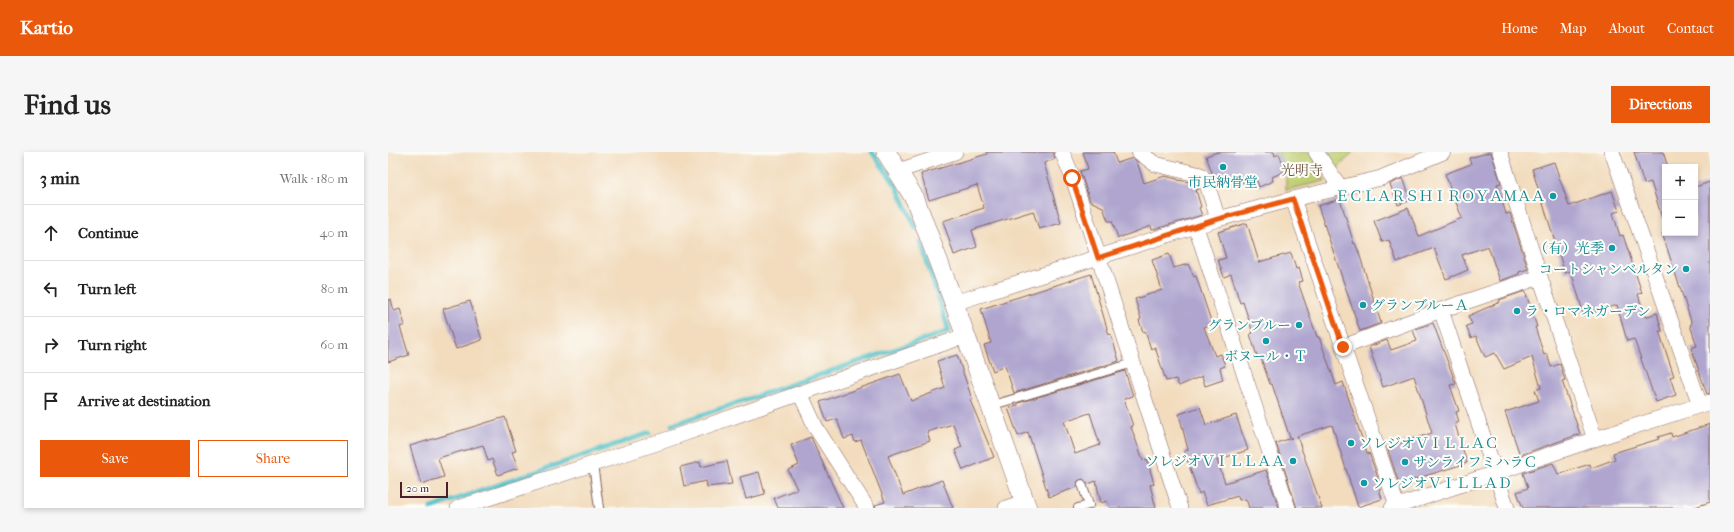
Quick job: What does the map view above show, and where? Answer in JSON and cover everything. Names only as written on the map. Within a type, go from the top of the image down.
[{"type":"street","points":[[886,152],[915,199],[1026,505],[1006,508]]},
{"type":"street","points":[[898,171],[955,152]]},
{"type":"street","points":[[1062,152],[1072,178],[1180,508]]},
{"type":"street","points":[[1139,152],[1155,164],[1201,175],[1207,184],[1218,219]]},
{"type":"street","points":[[1316,152],[1340,187]]},
{"type":"street","points":[[954,303],[1196,228],[1218,219],[1340,187],[1381,178],[1443,152]]},
{"type":"street","points":[[1500,152],[1540,277],[1595,438]]},
{"type":"street","points":[[1293,199],[1343,347],[1394,507],[1595,438],[1705,404],[1612,152]]},
{"type":"street","points":[[1196,228],[1288,508]]},
{"type":"street","points":[[1343,347],[1441,310],[1540,277]]},
{"type":"street","points":[[1441,310],[1507,508]]},
{"type":"street","points":[[458,508],[593,464],[965,336]]},
{"type":"street","points":[[800,393],[816,428],[868,508]]},
{"type":"lane","points":[[990,406],[1133,363]]},
{"type":"lane","points":[[593,464],[599,508]]},
{"type":"lane","points":[[1078,508],[1089,505],[1082,484]]},
{"type":"green space","name":"光明寺","points":[[1274,152],[1311,152],[1325,181],[1286,190],[1286,171],[1279,155],[1275,156]]},
{"type":"green space","points":[[1320,152],[1353,152],[1337,169]]},
{"type":"building","points":[[986,152],[1053,152],[1055,159],[1044,163],[1061,223],[1039,229],[1033,211],[972,230],[977,247],[954,255],[943,221],[984,208],[977,185],[929,200],[921,174],[987,154]]},
{"type":"building","points":[[1083,152],[1113,152],[1117,163],[1133,158],[1137,162],[1144,183],[1165,176],[1195,183],[1199,189],[1196,190],[1201,207],[1199,208],[1202,215],[1152,230],[1151,226],[1118,238],[1112,221],[1108,221],[1103,207],[1090,201],[1080,171],[1088,169]]},
{"type":"building","name":"光明寺","points":[[1218,152],[1274,152],[1275,156],[1279,154],[1286,171],[1272,177],[1273,181],[1259,187],[1256,178],[1243,183],[1241,178],[1233,181],[1232,177],[1216,183],[1206,156]]},
{"type":"building","points":[[1491,152],[1501,183],[1497,184],[1506,214],[1510,213],[1528,269],[1500,281],[1488,246],[1462,255],[1468,270],[1446,279],[1434,248],[1397,262],[1389,240],[1382,242],[1374,221],[1408,208],[1419,236],[1462,218],[1445,174],[1471,164],[1469,158]]},
{"type":"building","points":[[1634,152],[1663,152],[1667,164],[1662,164],[1662,218],[1651,182],[1644,184]]},
{"type":"building","points":[[1554,162],[1569,206],[1612,191],[1619,211],[1613,213],[1620,236],[1623,235],[1642,293],[1638,294],[1645,317],[1657,313],[1662,331],[1659,331],[1674,376],[1670,377],[1676,395],[1656,402],[1634,339],[1627,341],[1617,305],[1584,315],[1571,271],[1565,273],[1532,169]]},
{"type":"building","points":[[1403,178],[1411,200],[1398,205],[1390,184]]},
{"type":"building","points":[[1710,182],[1710,393],[1707,394],[1691,348],[1697,346],[1690,325],[1692,324],[1663,236],[1698,236],[1698,186]]},
{"type":"building","points":[[1340,199],[1381,323],[1360,331],[1318,206]]},
{"type":"building","points":[[1247,223],[1259,262],[1291,253],[1296,269],[1299,268],[1303,281],[1298,282],[1317,337],[1319,337],[1336,385],[1343,382],[1367,453],[1369,453],[1382,489],[1379,490],[1382,499],[1358,507],[1332,425],[1297,436],[1322,508],[1297,508],[1276,443],[1292,438],[1290,438],[1272,384],[1270,384],[1260,356],[1257,356],[1250,334],[1253,333],[1243,302],[1240,303],[1231,274],[1224,277],[1218,260],[1226,258],[1218,232]]},
{"type":"building","points":[[1169,254],[1174,268],[1188,264],[1194,277],[1196,276],[1212,324],[1204,327],[1215,356],[1221,354],[1225,366],[1220,368],[1223,380],[1205,386],[1202,376],[1179,386],[1176,379],[1166,381],[1155,347],[1151,349],[1145,331],[1143,332],[1135,299],[1162,290],[1152,260]]},
{"type":"building","points":[[1091,274],[1109,335],[1111,334],[1119,361],[1014,393],[1005,366],[993,371],[984,345],[991,343],[981,309]]},
{"type":"building","points":[[1525,291],[1537,327],[1535,327],[1544,355],[1547,354],[1551,367],[1560,364],[1565,380],[1562,381],[1580,434],[1520,455],[1505,412],[1539,401],[1535,390],[1541,388],[1532,357],[1504,369],[1495,353],[1485,357],[1476,336],[1471,338],[1466,326],[1472,324],[1468,316],[1500,302],[1499,300]]},
{"type":"building","points":[[391,299],[394,311],[400,309],[405,325],[400,327],[409,355],[388,362],[388,300]]},
{"type":"building","points":[[470,301],[482,340],[456,349],[443,309]]},
{"type":"building","points":[[1433,323],[1456,384],[1450,385],[1459,411],[1456,412],[1459,422],[1455,424],[1467,463],[1399,484],[1387,447],[1432,433],[1414,376],[1383,387],[1369,347],[1387,340],[1391,350],[1417,341],[1413,330]]},
{"type":"building","points":[[957,355],[972,399],[970,400],[994,457],[963,470],[955,450],[962,447],[953,424],[927,432],[930,441],[888,456],[903,495],[942,480],[953,508],[876,508],[875,505],[885,502],[861,440],[855,442],[853,436],[844,439],[837,419],[827,422],[820,402],[900,374],[911,401],[945,388],[937,361]]},
{"type":"building","points":[[1125,371],[1133,396],[1124,399],[1133,426],[1131,427],[1143,460],[1147,459],[1154,484],[1150,485],[1156,508],[1110,508],[1107,501],[1101,503],[1096,481],[1088,484],[1083,479],[1078,481],[1077,487],[1049,497],[1028,432],[1018,436],[1008,408],[1018,405],[1018,403]],"holes":[[[1090,413],[1100,445],[1075,454],[1064,421]]]},
{"type":"building","points":[[1200,407],[1206,425],[1236,415],[1248,450],[1217,460],[1225,483],[1266,470],[1279,508],[1249,508],[1246,499],[1239,500],[1238,496],[1207,505],[1202,492],[1199,494],[1184,451],[1188,450],[1179,414]]},
{"type":"building","points":[[505,417],[516,451],[512,452],[518,468],[498,475],[492,459],[488,461],[483,445],[438,458],[444,477],[421,484],[410,446]]},
{"type":"building","points":[[1710,424],[1710,502],[1692,508],[1523,508],[1517,492],[1528,488],[1523,473],[1553,463],[1558,474],[1590,464],[1591,468],[1615,459],[1613,453],[1659,439],[1658,437],[1671,433],[1672,437]]},
{"type":"building","points":[[811,437],[843,508],[778,508],[774,498],[797,489],[788,470],[799,465],[791,445]]},
{"type":"building","points":[[727,461],[732,484],[707,487],[706,481],[684,486],[680,467],[700,462],[701,467]]},
{"type":"building","points":[[759,472],[765,494],[746,499],[740,477]]},
{"type":"waterway","points":[[872,152],[896,185],[916,228]]},
{"type":"waterway","points":[[672,425],[949,331],[921,242]]},
{"type":"waterway","points":[[431,508],[649,433]]},
{"type":"place","name":"市民納骨堂","points":[[1223,167]]},
{"type":"place","name":"ＥＣＬＡＲＳＨＩＲＯＹＡＭＡＡ","points":[[1553,196]]},
{"type":"place","name":"（有）光季","points":[[1612,248]]},
{"type":"place","name":"コートシャンベルタン","points":[[1686,269]]},
{"type":"place","name":"グランブルーＡ","points":[[1363,305]]},
{"type":"place","name":"ラ・ロマネガーデン","points":[[1517,311]]},
{"type":"place","name":"グランブルー","points":[[1299,325]]},
{"type":"place","name":"ボヌール・Ｔ","points":[[1266,341]]},
{"type":"place","name":"ソレジオＶＩＬＬＡＣ","points":[[1351,443]]},
{"type":"place","name":"ソレジオＶＩＬＬＡＡ","points":[[1293,461]]},
{"type":"place","name":"サンライフミハラＣ","points":[[1405,462]]},
{"type":"place","name":"ソレジオＶＩＬＬＡＤ","points":[[1364,483]]},
{"type":"route","points":[[1072,178],[1098,258],[1196,228],[1218,219],[1293,199],[1343,347]]}]
